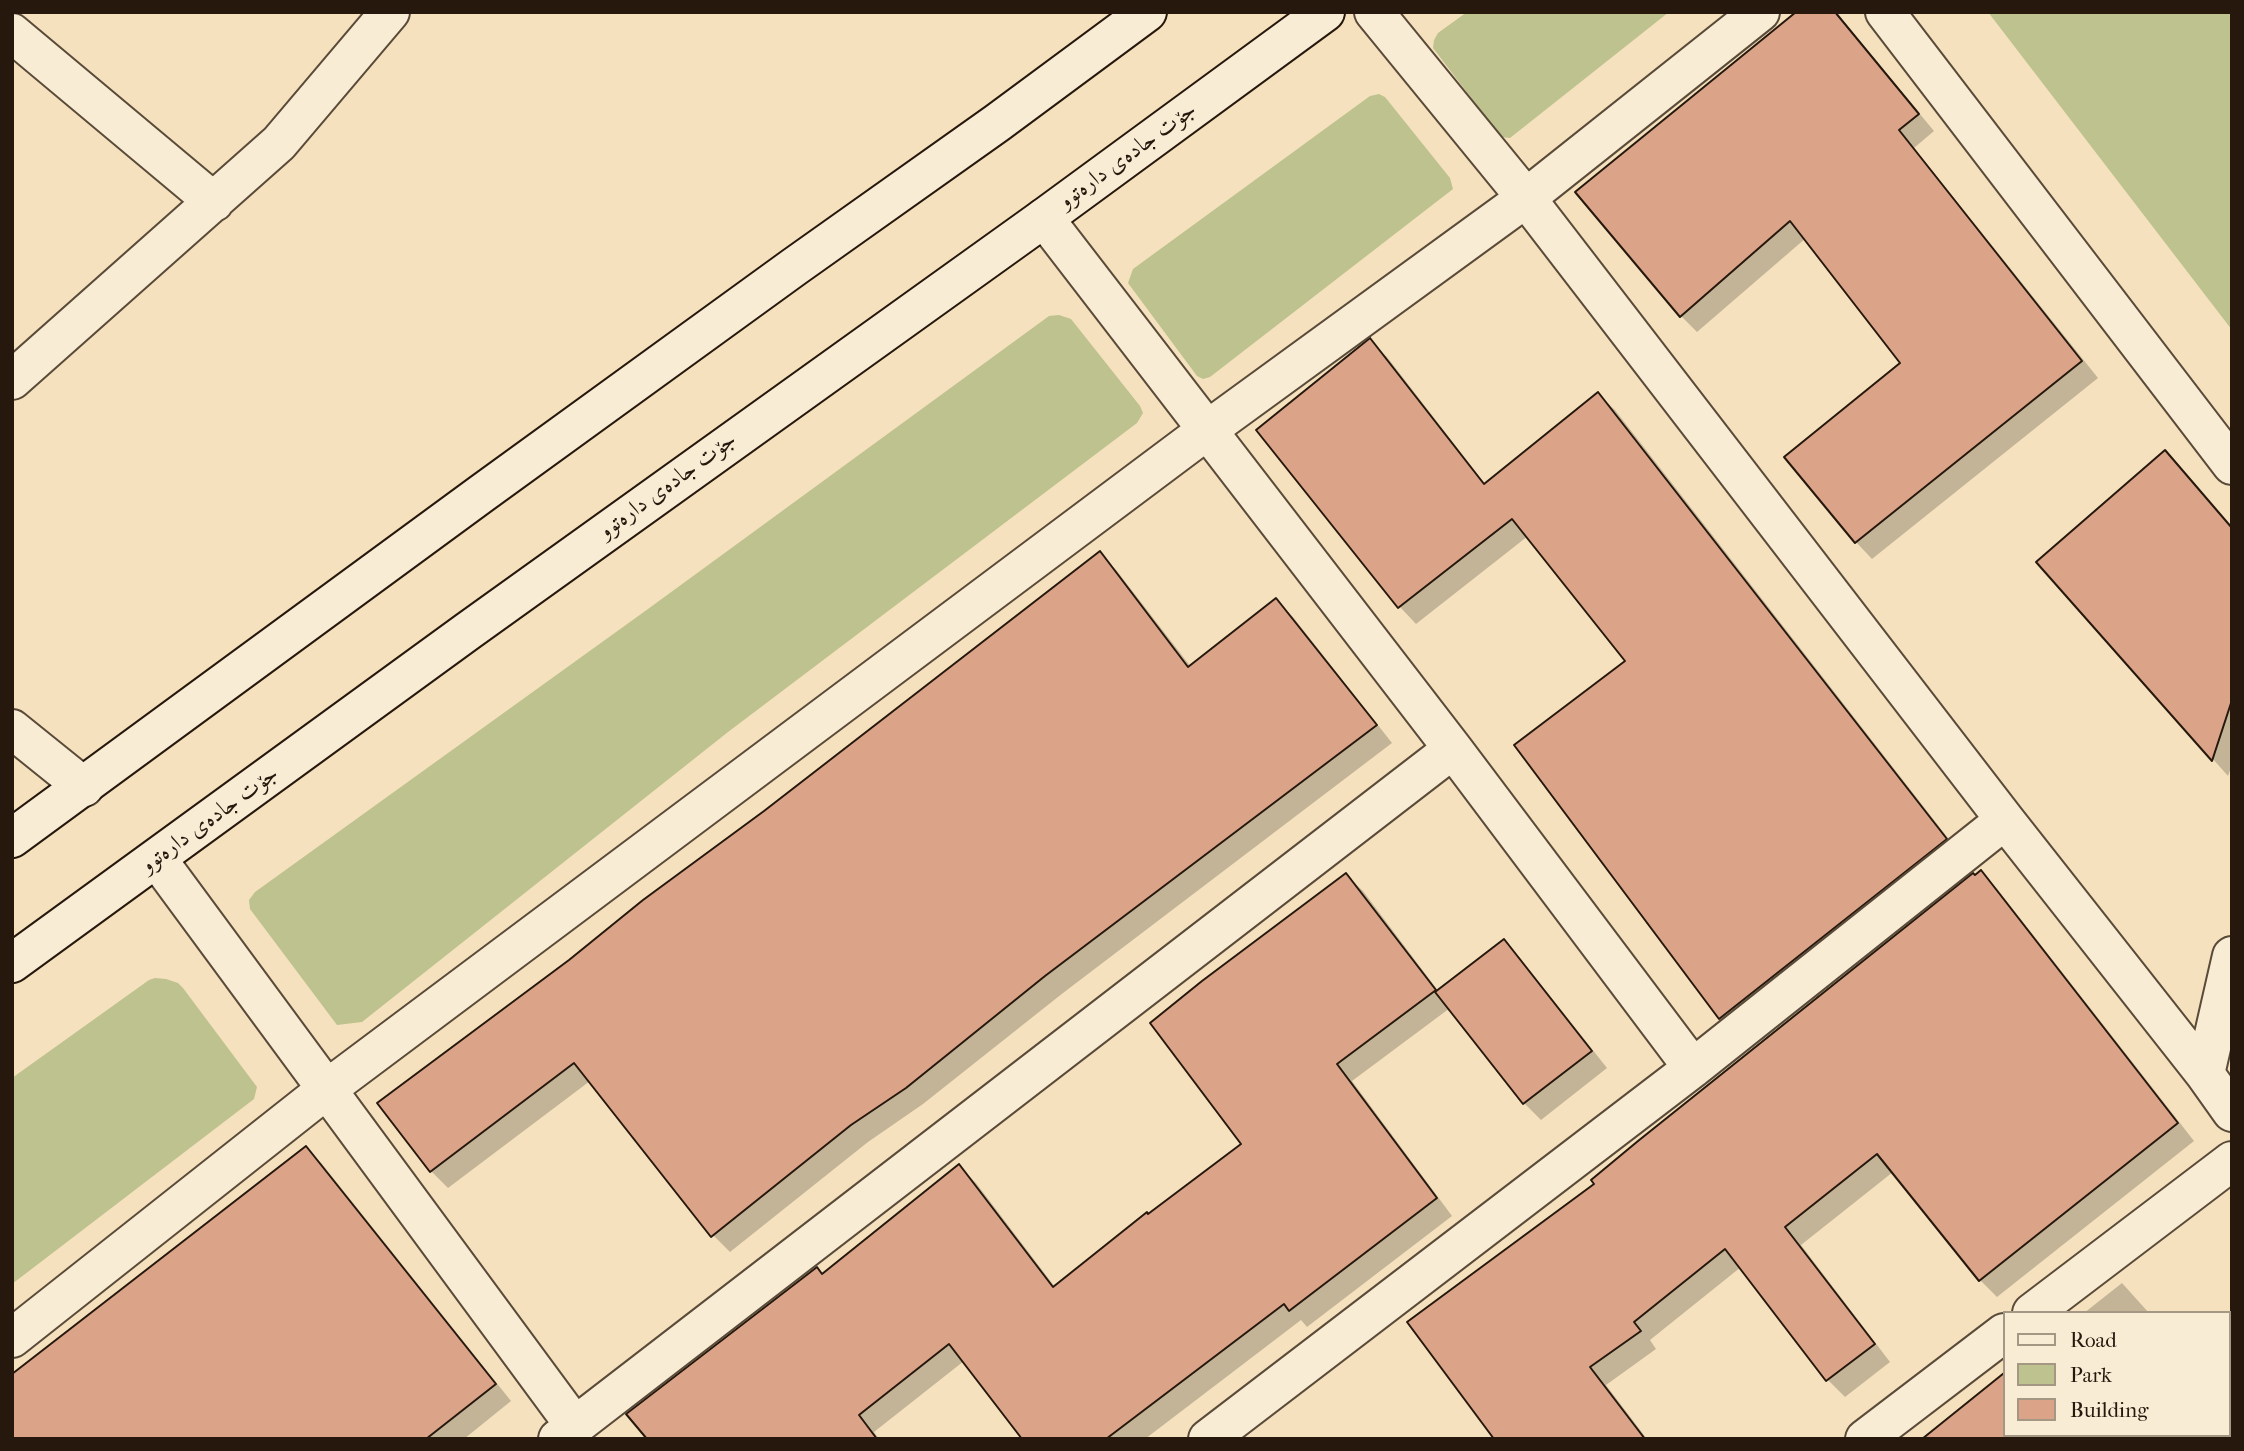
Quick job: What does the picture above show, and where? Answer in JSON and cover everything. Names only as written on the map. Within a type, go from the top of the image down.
[{"type":"street","points":[[12,380],[279,143],[390,12]]},
{"type":"street","points":[[12,838],[481,494],[1147,12]]},
{"type":"street","name":"جۆت جادەی دارەتوو","points":[[12,963],[1325,12]]},
{"type":"street","points":[[1374,12],[1526,198],[2232,1112]]},
{"type":"street","points":[[12,1338],[327,1089],[1206,431],[1526,198],[1760,12]]},
{"type":"street","points":[[1885,12],[2232,465]]},
{"type":"street","points":[[12,33],[214,202]]},
{"type":"street","points":[[1044,218],[1453,749],[1693,1068]]},
{"type":"street","points":[[12,729],[84,787]]},
{"type":"street","points":[[158,859],[327,1089],[566,1432],[1453,749]]},
{"type":"street","points":[[1208,1439],[1693,1068],[2005,820]]},
{"type":"street","points":[[2205,1074],[2232,956]]},
{"type":"street","points":[[2035,1311],[2232,1161]]},
{"type":"street","points":[[1865,1439],[2002,1335]]},
{"type":"green space","points":[[1467,12],[1669,12],[1510,138],[1501,137],[1433,48],[1438,33]]},
{"type":"green space","points":[[1988,12],[2232,12],[2232,330],[2100,158]]},
{"type":"green space","points":[[1379,94],[1385,97],[1450,178],[1453,189],[1210,377],[1203,379],[1197,376],[1128,283],[1133,269],[1370,96]]},
{"type":"green space","points":[[1059,315],[1071,319],[1140,406],[1143,413],[1137,423],[728,732],[362,1022],[337,1025],[250,909],[249,900],[255,892],[1049,316]]},
{"type":"green space","points":[[155,978],[178,983],[183,988],[257,1087],[254,1099],[12,1284],[12,1078]]},
{"type":"building","points":[[1796,12],[1835,12],[1919,114],[1899,130],[2082,361],[1855,543],[1784,457],[1900,363],[1790,221],[1680,317],[1575,192]]},
{"type":"building","points":[[1370,338],[1484,484],[1598,392],[1947,839],[1719,1019],[1514,745],[1625,661],[1512,519],[1398,608],[1256,430]]},
{"type":"building","points":[[2165,450],[2232,528],[2232,700],[2212,761],[2036,562]]},
{"type":"building","points":[[1100,551],[1188,667],[1276,598],[1377,725],[1045,976],[906,1088],[851,1125],[711,1237],[574,1063],[430,1172],[377,1103],[569,960],[643,900],[764,811]]},
{"type":"building","points":[[1981,870],[2178,1123],[1979,1281],[1877,1154],[1785,1227],[1875,1344],[1826,1381],[1725,1249],[1634,1322],[1641,1331],[1590,1367],[1645,1439],[1494,1439],[1407,1322],[1594,1184],[1591,1180],[1638,1141],[1973,873],[1975,875]]},
{"type":"building","points":[[1346,873],[1436,990],[1337,1064],[1437,1198],[1289,1311],[1284,1304],[1106,1439],[1022,1439],[949,1344],[859,1415],[877,1439],[647,1439],[626,1414],[817,1267],[822,1274],[959,1164],[1053,1287],[1147,1212],[1148,1214],[1241,1144],[1150,1023]]},
{"type":"building","points":[[1504,939],[1592,1051],[1523,1104],[1435,992]]},
{"type":"building","points":[[306,1146],[496,1384],[426,1439],[12,1439],[12,1374]]},
{"type":"building","points":[[2002,1375],[2004,1439],[1922,1439]]}]
